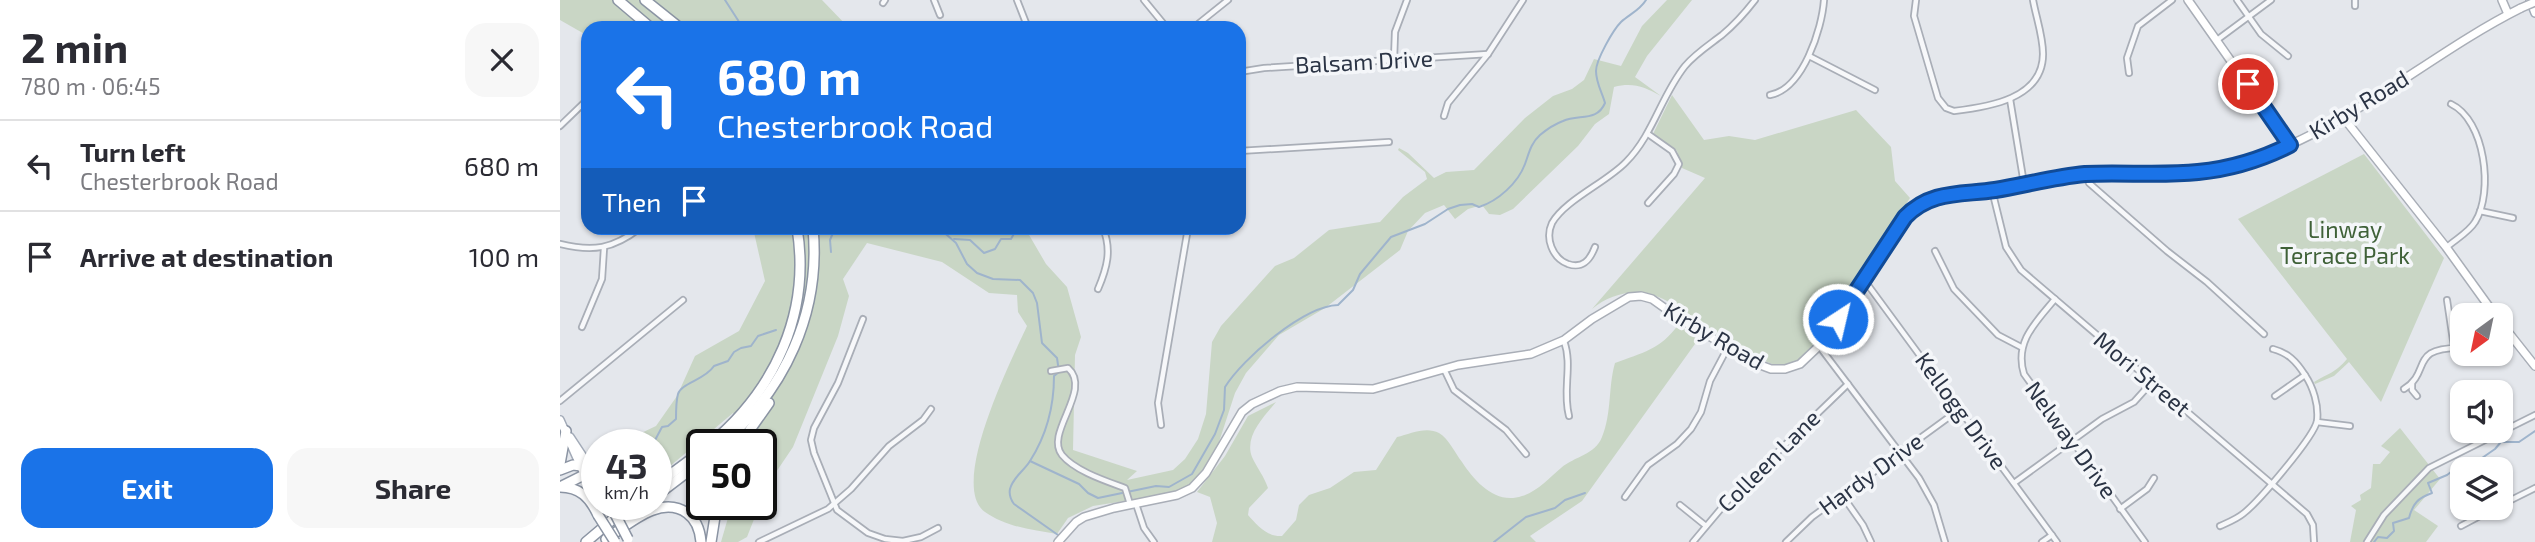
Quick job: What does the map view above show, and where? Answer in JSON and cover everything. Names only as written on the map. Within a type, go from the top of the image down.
[{"type":"highway","points":[[618,0],[642,21]]},
{"type":"highway","points":[[645,0],[671,21]]},
{"type":"highway","points":[[727,429],[755,399],[783,351],[799,288],[798,235]]},
{"type":"highway","points":[[750,429],[779,387],[798,342],[813,286],[813,235]]},
{"type":"highway","points":[[738,429],[768,395],[798,342]]},
{"type":"highway","points":[[560,464],[566,431]]},
{"type":"highway","points":[[560,470],[579,465]]},
{"type":"highway","points":[[672,484],[686,473]]},
{"type":"highway","points":[[560,487],[581,478]]},
{"type":"highway","points":[[560,487],[581,493]]},
{"type":"highway","points":[[608,541],[648,512],[670,506],[681,509],[693,519],[700,532],[701,542]]},
{"type":"highway","points":[[601,520],[608,541]]},
{"type":"highway","points":[[586,542],[613,520]]},
{"type":"highway","points":[[593,542],[616,520]]},
{"type":"highway","points":[[617,520],[627,541]]},
{"type":"highway","points":[[608,541],[629,520]]},
{"type":"highway","points":[[712,542],[715,520]]},
{"type":"main road","points":[[2188,0],[2290,145]]},
{"type":"main road","points":[[2502,0],[2508,14]]},
{"type":"main road","points":[[2530,0],[2535,13]]},
{"type":"main road","name":"Kirby Road","points":[[1060,540],[1084,517],[1132,502],[1180,494],[1196,486],[1240,414],[1252,404],[1274,394],[1297,387],[1381,387],[1443,368],[1531,354],[1564,340],[1606,309],[1629,297],[1652,299],[1680,319],[1755,363],[1778,370],[1800,364],[1819,346],[1865,281],[1900,224],[1919,204],[1947,194],[1992,190],[2085,174],[2201,172],[2250,161],[2290,145],[2343,117],[2479,30],[2535,2]]},
{"type":"main road","points":[[2343,117],[2446,247],[2486,303]]},
{"type":"main road","points":[[2513,340],[2535,366]]},
{"type":"main road","points":[[560,420],[581,456]]},
{"type":"main road","points":[[566,431],[579,465]]},
{"type":"street","points":[[934,0],[940,15]]},
{"type":"street","points":[[1017,0],[1025,21]]},
{"type":"street","points":[[1144,0],[1161,21]]},
{"type":"street","points":[[1202,21],[1228,0]]},
{"type":"street","points":[[1394,60],[1395,32],[1407,0]]},
{"type":"street","points":[[1444,116],[1450,100],[1488,54],[1522,2],[1515,0]]},
{"type":"street","points":[[1595,247],[1586,263],[1574,265],[1562,261],[1550,243],[1550,229],[1578,197],[1625,164],[1648,134],[1671,87],[1685,67],[1700,51],[1730,28],[1755,0]]},
{"type":"street","points":[[1770,95],[1783,90],[1808,56],[1818,31],[1824,0]]},
{"type":"street","points":[[1916,0],[1914,16],[1943,106],[1954,111],[2010,99],[2031,82],[2042,61],[2042,46],[2033,0]]},
{"type":"street","points":[[2129,73],[2127,58],[2138,26],[2172,0]]},
{"type":"street","points":[[2237,0],[2261,33],[2288,56]]},
{"type":"street","points":[[2217,40],[2271,0]]},
{"type":"street","name":"Balsam Drive","points":[[1246,71],[1488,54]]},
{"type":"street","points":[[1808,56],[1875,90]]},
{"type":"street","points":[[2010,99],[2024,184]]},
{"type":"street","points":[[2446,247],[2471,227],[2480,211],[2485,178],[2485,157],[2479,141],[2464,114],[2451,104]]},
{"type":"street","points":[[560,126],[581,106]]},
{"type":"street","points":[[1648,134],[1672,150],[1679,164],[1674,174],[1648,203]]},
{"type":"street","points":[[1246,150],[1389,142]]},
{"type":"street","points":[[2085,174],[2089,183],[2207,282],[2264,334]]},
{"type":"street","name":"Mori Street","points":[[1992,190],[2004,241],[2021,271],[2307,514],[2313,525],[2314,542]]},
{"type":"street","points":[[2480,211],[2513,218]]},
{"type":"street","points":[[560,244],[604,248],[631,235]]},
{"type":"street","points":[[1098,289],[1108,257],[1105,235]]},
{"type":"street","points":[[1161,425],[1158,403],[1187,235]]},
{"type":"street","points":[[582,327],[602,279],[604,248]]},
{"type":"street","points":[[1935,251],[1954,289],[1998,335],[2021,347],[2030,329],[2055,299]]},
{"type":"street","name":"Kellogg Drive","points":[[1865,281],[2057,542]]},
{"type":"street","points":[[560,401],[683,300]]},
{"type":"street","points":[[2446,300],[2450,324]]},
{"type":"street","points":[[863,319],[842,373],[812,434],[814,453],[837,510],[858,527],[885,539],[912,540],[938,528]]},
{"type":"street","points":[[1564,340],[1569,358],[1564,391],[1569,416]]},
{"type":"street","points":[[1819,346],[1928,493],[1940,520],[1945,542]]},
{"type":"street","points":[[1625,497],[1648,465],[1691,429],[1701,412],[1710,381],[1728,347]]},
{"type":"street","name":"Nelway Drive","points":[[2021,347],[2020,360],[2024,374],[2145,542]]},
{"type":"street","points":[[2404,389],[2412,382],[2427,356],[2437,349],[2450,348]]},
{"type":"street","points":[[2220,526],[2247,511],[2306,441],[2317,422],[2314,395],[2305,375],[2291,358],[2273,349]]},
{"type":"street","points":[[1051,371],[1066,368],[1074,375],[1076,386],[1059,436],[1060,452],[1101,479],[1126,490],[1144,528],[1154,542]]},
{"type":"street","points":[[1443,368],[1454,390],[1506,430],[1526,454]]},
{"type":"street","points":[[2275,396],[2305,375]]},
{"type":"street","points":[[2014,483],[2102,419],[2134,402],[2152,382]]},
{"type":"street","points":[[2412,382],[2412,390],[2417,396]]},
{"type":"street","name":"Colleen Lane","points":[[1693,542],[1730,498],[1848,384]]},
{"type":"street","points":[[759,542],[835,503],[889,446],[923,420],[931,409]]},
{"type":"street","name":"Hardy Drive","points":[[1786,542],[1812,517],[1959,409]]},
{"type":"street","points":[[2367,542],[2384,515],[2428,468],[2535,415]]},
{"type":"street","points":[[2317,422],[2350,426]]},
{"type":"street","points":[[2120,509],[2147,489],[2154,478]]},
{"type":"street","points":[[2513,499],[2535,488]]},
{"type":"street","points":[[1842,495],[1863,525],[1871,542]]},
{"type":"street","points":[[1680,505],[1706,526]]},
{"type":"street","points":[[2461,526],[2472,520]]},
{"type":"street","points":[[2042,542],[2052,535]]},
{"type":"green space","points":[[560,0],[822,0],[842,21],[581,21],[581,32],[560,20]]},
{"type":"green space","points":[[1667,0],[1692,0],[1647,56],[1635,77],[1661,96],[1639,86],[1614,87],[1609,114],[1595,124],[1578,146],[1513,209],[1500,215],[1489,214],[1482,205],[1468,209],[1455,219],[1444,205],[1425,213],[1408,231],[1400,250],[1325,308],[1279,335],[1246,373],[1235,393],[1219,442],[1206,470],[1197,482],[1175,493],[1093,506],[1068,518],[1057,534],[1011,524],[985,512],[976,498],[974,477],[986,422],[1027,326],[1018,312],[1017,295],[989,293],[942,262],[867,243],[843,279],[849,296],[838,336],[793,447],[777,471],[777,429],[746,429],[733,413],[714,429],[686,429],[686,453],[672,464],[672,429],[650,429],[656,426],[677,396],[695,356],[739,331],[765,281],[755,235],[1029,235],[1046,264],[1067,287],[1081,337],[1075,355],[1073,450],[1137,471],[1127,480],[1173,470],[1185,459],[1198,439],[1206,414],[1212,342],[1221,326],[1275,266],[1294,258],[1329,230],[1380,222],[1403,197],[1427,179],[1425,172],[1398,150],[1399,148],[1434,178],[1446,172],[1474,170],[1525,118],[1553,96],[1572,89],[1584,80],[1594,59],[1621,66],[1642,26]]},
{"type":"green space","points":[[1672,95],[1704,140],[1729,136],[1755,140],[1856,110],[1891,147],[1895,181],[1910,198],[1808,355],[1796,362],[1784,366],[1765,361],[1738,348],[1667,301],[1648,294],[1619,295],[1592,309],[1705,178],[1682,168],[1677,151],[1653,134]]},
{"type":"green space","name":"Linway Terrace Park","points":[[2364,154],[2444,258],[2381,402],[2349,362],[2334,376],[2315,384],[2314,382],[2335,370],[2347,359],[2238,219]]},
{"type":"green space","points":[[1678,325],[1700,337],[1582,501],[1530,536],[1536,542],[1212,542],[1217,523],[1210,497],[1197,492],[1225,456],[1248,416],[1276,402],[1256,427],[1251,442],[1252,457],[1268,488],[1249,508],[1248,515],[1272,535],[1282,536],[1296,520],[1299,505],[1309,495],[1330,488],[1354,472],[1376,470],[1397,437],[1423,430],[1434,431],[1443,436],[1467,470],[1487,490],[1512,498],[1533,491],[1566,464],[1595,448],[1605,428],[1615,363],[1658,345]]},
{"type":"green space","points":[[2400,428],[2440,479],[2414,510],[2438,526],[2426,542],[2350,542],[2356,510],[2351,506],[2361,500],[2360,495],[2371,488],[2373,464],[2380,464],[2390,452],[2381,446]]},
{"type":"green space","points":[[727,520],[754,520],[747,537],[738,542],[721,542]]},
{"type":"waterway","points":[[725,0],[738,21]]},
{"type":"waterway","points":[[1030,461],[1079,484],[1098,498],[1156,486],[1169,487],[1192,474],[1215,434],[1224,410],[1225,387],[1245,362],[1292,324],[1309,314],[1338,305],[1353,290],[1360,274],[1391,237],[1425,224],[1448,209],[1472,204],[1479,207],[1493,200],[1518,178],[1532,145],[1540,135],[1560,122],[1592,115],[1602,109],[1605,103],[1596,75],[1599,60],[1621,22],[1646,0]]},
{"type":"waterway","points":[[831,252],[832,235]]},
{"type":"waterway","points":[[947,235],[956,243],[967,264],[977,273],[993,279],[1020,280],[1033,293],[1037,303],[1042,343],[1057,358],[1059,372],[1054,376],[1051,410],[1045,431],[1030,461],[1014,481],[1010,493],[1014,504],[1058,535]]},
{"type":"waterway","points":[[954,239],[970,240],[984,253],[995,249],[1001,239],[1011,239],[1013,235]]},
{"type":"waterway","points":[[661,429],[676,419],[680,390],[705,375],[714,366],[728,361],[734,352],[751,346],[758,336],[776,330]]},
{"type":"waterway","points":[[2374,542],[2378,537],[2387,538],[2394,531],[2393,523],[2409,518],[2417,502],[2432,493],[2428,483],[2455,469],[2469,467],[2501,442],[2519,442],[2535,431]]},
{"type":"waterway","points":[[1494,542],[1526,517],[1555,508],[1565,500],[1585,493]]},
{"type":"route","points":[[1838,319],[1905,217],[1912,209],[1930,198],[1992,190],[2057,177],[2119,172],[2201,172],[2250,161],[2290,145],[2248,84]]}]
